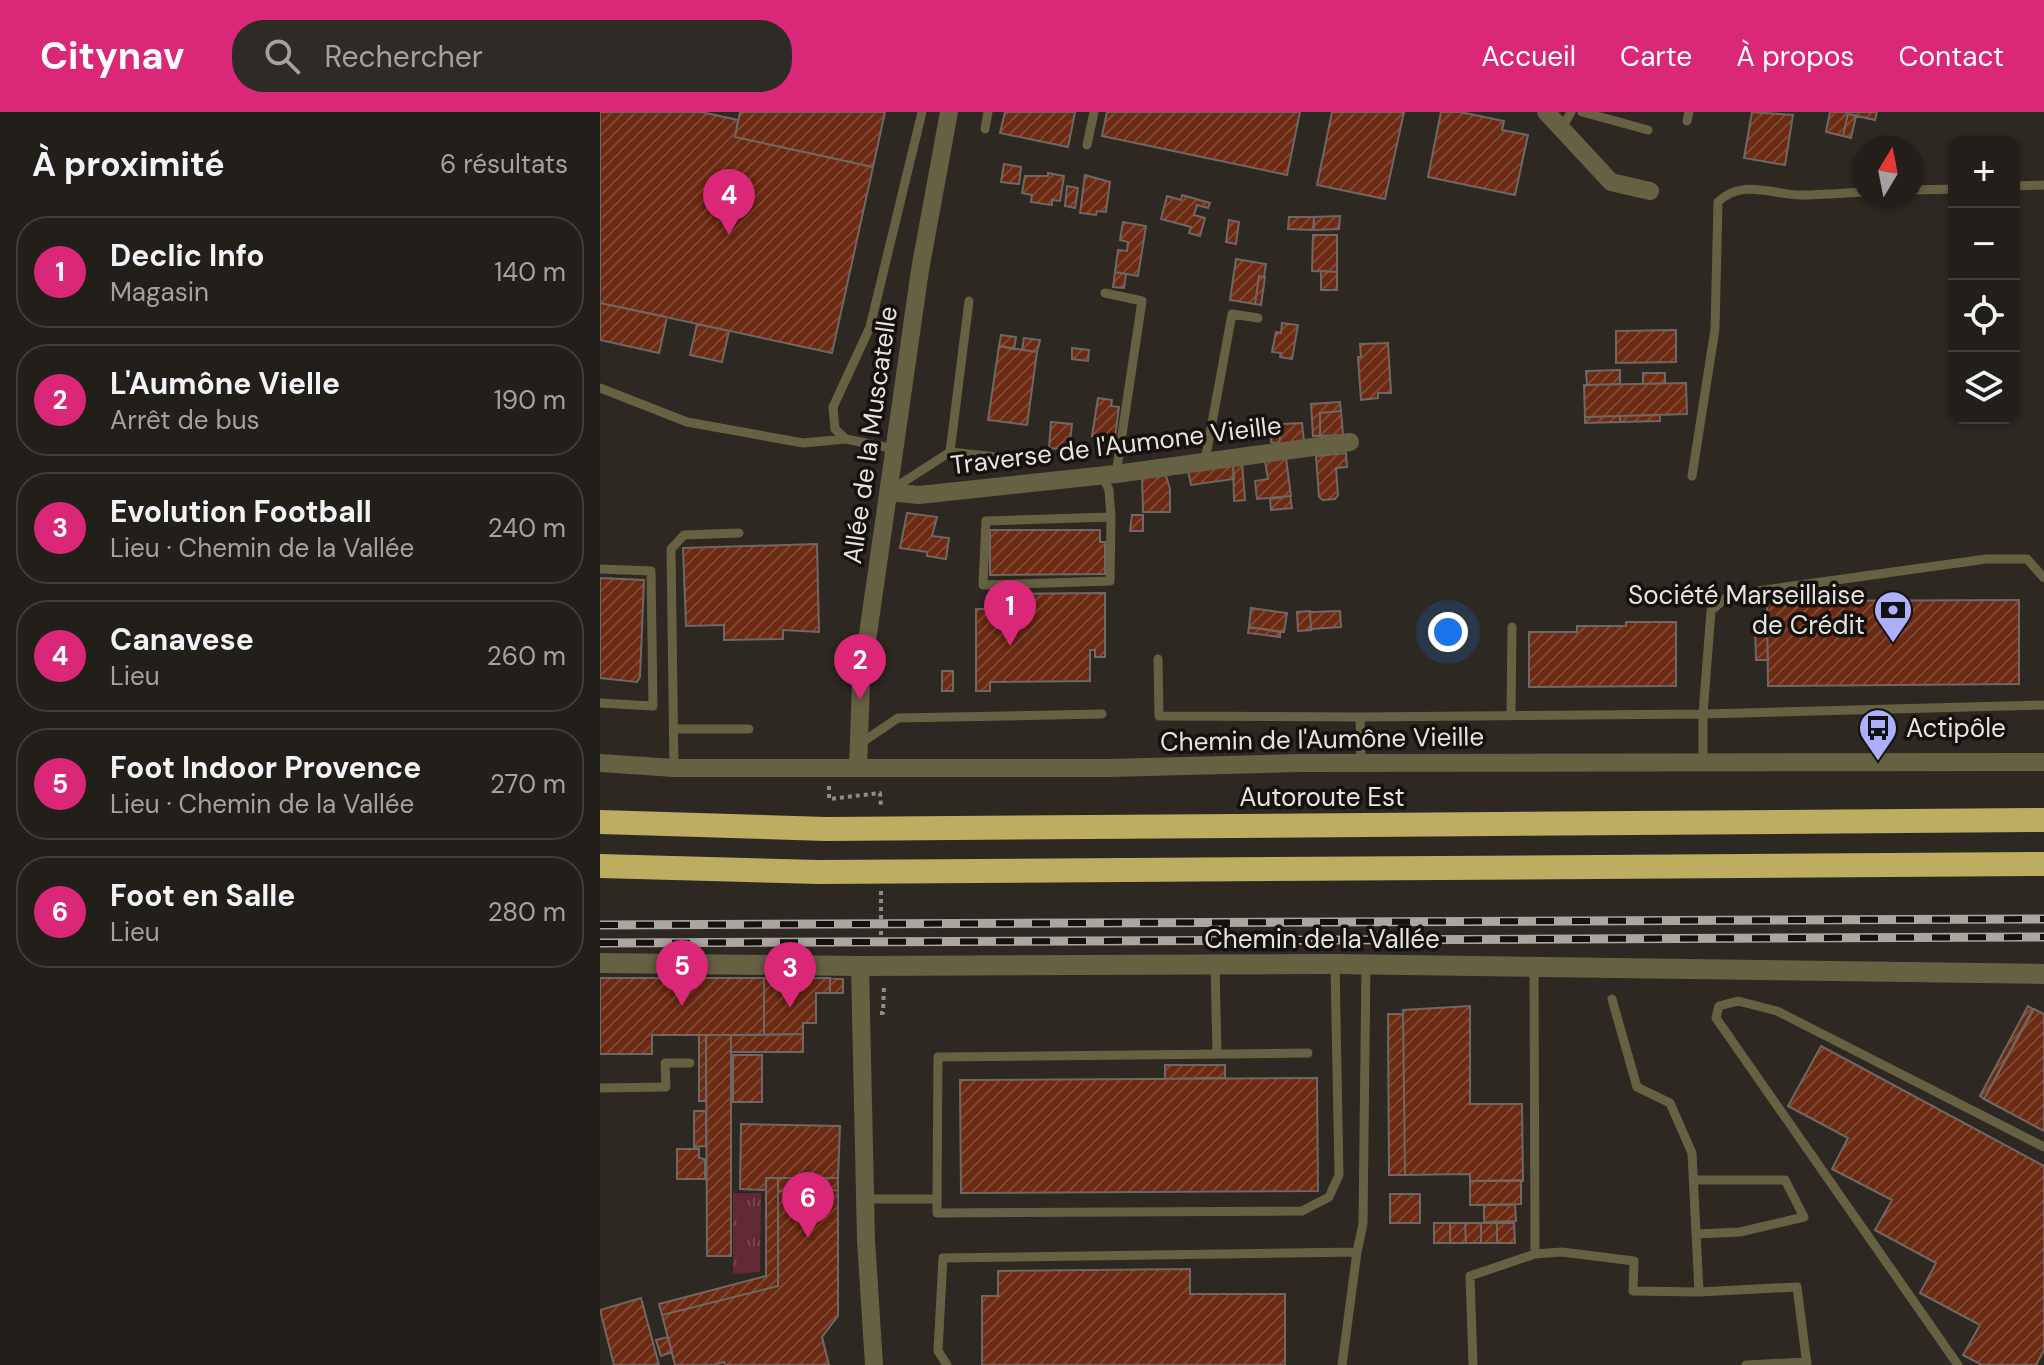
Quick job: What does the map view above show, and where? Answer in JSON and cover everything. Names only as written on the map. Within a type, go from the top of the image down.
[{"type":"highway","name":"Autoroute Est","points":[[600,822],[826,829],[2044,820]]},
{"type":"highway","points":[[600,866],[835,872],[2044,864]]},
{"type":"street","name":"Allée de la Muscatelle","points":[[858,767],[861,683],[920,270],[949,112]]},
{"type":"street","points":[[1546,112],[1611,182],[1650,191]]},
{"type":"street","name":"Traverse de l'Aumone Vieille","points":[[888,492],[919,495],[1350,442]]},
{"type":"street","name":"Chemin de l'Aumône Vieille","points":[[600,763],[674,768],[1109,768],[1361,763],[2044,762]]},
{"type":"street","name":"Chemin de la Vallée","points":[[600,963],[860,966],[1366,964],[2044,974]]},
{"type":"street","points":[[860,966],[865,1199],[874,1365]]},
{"type":"lane","points":[[846,439],[835,429],[833,407],[870,327],[922,112]]},
{"type":"lane","points":[[985,129],[988,112]]},
{"type":"lane","points":[[1087,145],[1094,112]]},
{"type":"lane","points":[[1561,130],[1571,112]]},
{"type":"lane","points":[[1582,112],[1648,130]]},
{"type":"lane","points":[[2020,186],[2044,185]]},
{"type":"lane","points":[[1692,476],[1715,329],[1718,202],[1728,192],[1747,188],[1798,195],[1852,193]]},
{"type":"lane","points":[[1924,190],[1948,189]]},
{"type":"lane","points":[[1105,293],[1142,301],[1109,474],[1111,517],[1110,581],[983,585],[986,521],[1111,517]]},
{"type":"lane","points":[[950,452],[969,301]]},
{"type":"lane","points":[[1205,461],[1232,314],[1258,318]]},
{"type":"lane","points":[[600,388],[687,422],[803,443],[846,439],[895,449]]},
{"type":"lane","points":[[888,492],[950,452],[1016,459]]},
{"type":"lane","points":[[674,768],[671,549],[684,535],[739,533]]},
{"type":"lane","points":[[1703,762],[1703,714],[1711,611],[1729,595],[1986,559],[2027,559],[2044,578]]},
{"type":"lane","points":[[600,569],[651,571],[653,706],[600,703]]},
{"type":"lane","points":[[1511,714],[1512,627]]},
{"type":"lane","points":[[1158,659],[1159,716],[1703,714],[2044,705]]},
{"type":"lane","points":[[858,745],[898,718],[1102,714]]},
{"type":"lane","points":[[1360,717],[1361,763]]},
{"type":"lane","points":[[674,729],[749,729]]},
{"type":"lane","points":[[1215,964],[1217,1054]]},
{"type":"lane","points":[[1308,1053],[938,1057],[937,1213],[1302,1211],[1329,1197],[1339,1175],[1335,964]]},
{"type":"lane","points":[[1342,1365],[1363,1224],[1366,964]]},
{"type":"lane","points":[[1534,967],[1535,1254]]},
{"type":"lane","points":[[1612,999],[1637,1087],[1670,1103],[1692,1153],[1699,1292]]},
{"type":"lane","points":[[1958,1365],[1716,1018],[1719,1006],[1738,1001],[1777,1011],[2044,1147]]},
{"type":"lane","points":[[600,1088],[666,1087],[665,1063],[690,1063]]},
{"type":"lane","points":[[1694,1180],[1785,1180],[1804,1217],[1740,1232],[1697,1234]]},
{"type":"lane","points":[[865,1199],[937,1199]]},
{"type":"lane","points":[[947,1365],[938,1351],[943,1258],[1357,1252]]},
{"type":"lane","points":[[1473,1365],[1470,1276],[1535,1254],[1562,1252],[1634,1261],[1633,1291],[1699,1292],[1797,1287],[1807,1364],[1746,1365]]},
{"type":"path","points":[[829,799],[880,793]]},
{"type":"path","points":[[883,1013],[884,984],[896,984]]},
{"type":"green space","points":[[733,1193],[761,1193],[760,1272],[733,1274]]},
{"type":"building","points":[[600,112],[701,112],[738,120],[735,137],[873,167],[832,353],[600,303]]},
{"type":"building","points":[[740,112],[885,112],[873,167],[735,137]]},
{"type":"building","points":[[1005,112],[1075,112],[1068,147],[1000,133]]},
{"type":"building","points":[[1107,112],[1300,112],[1287,175],[1102,136]]},
{"type":"building","points":[[1332,112],[1404,112],[1385,199],[1317,185]]},
{"type":"building","points":[[1441,112],[1460,112],[1504,121],[1502,130],[1528,135],[1515,195],[1428,177]]},
{"type":"building","points":[[1752,112],[1793,115],[1785,165],[1744,158]]},
{"type":"building","points":[[1830,112],[1877,112],[1875,120],[1848,114],[1843,136],[1826,132]]},
{"type":"building","points":[[1848,114],[1856,116],[1851,138],[1843,136]]},
{"type":"building","points":[[1004,164],[1021,167],[1019,184],[1001,182]]},
{"type":"building","points":[[1048,173],[1064,176],[1060,201],[1052,200],[1052,205],[1031,202],[1032,195],[1022,193],[1025,176],[1048,176]]},
{"type":"building","points":[[1085,175],[1110,182],[1106,212],[1097,211],[1096,215],[1080,213]]},
{"type":"building","points":[[1067,186],[1078,188],[1075,208],[1065,206]]},
{"type":"building","points":[[1182,195],[1210,203],[1208,208],[1197,205],[1194,215],[1205,218],[1200,236],[1189,233],[1191,227],[1161,219],[1167,196],[1181,200]]},
{"type":"building","points":[[1340,216],[1339,229],[1314,230],[1314,217]]},
{"type":"building","points":[[1289,217],[1314,217],[1313,230],[1288,229]]},
{"type":"building","points":[[1229,220],[1239,222],[1236,244],[1226,242]]},
{"type":"building","points":[[1123,222],[1146,226],[1138,276],[1115,272],[1118,250],[1127,251],[1128,242],[1120,240]]},
{"type":"building","points":[[1313,235],[1337,235],[1337,272],[1312,271]]},
{"type":"building","points":[[1236,259],[1266,264],[1264,277],[1259,276],[1255,304],[1230,300]]},
{"type":"building","points":[[1321,271],[1337,272],[1337,290],[1321,290]]},
{"type":"building","points":[[1115,272],[1126,274],[1124,288],[1113,287]]},
{"type":"building","points":[[1259,276],[1265,277],[1261,305],[1255,304]]},
{"type":"building","points":[[600,303],[667,317],[659,353],[600,340]]},
{"type":"building","points":[[1282,323],[1298,325],[1292,359],[1272,352],[1276,332],[1281,333]]},
{"type":"building","points":[[697,324],[729,331],[722,362],[690,355]]},
{"type":"building","points":[[1676,330],[1676,362],[1616,363],[1616,331]]},
{"type":"building","points":[[1001,335],[1016,337],[1014,349],[999,346]]},
{"type":"building","points":[[1024,338],[1040,340],[1037,352],[1022,350]]},
{"type":"building","points":[[1388,343],[1391,393],[1378,393],[1378,398],[1361,400],[1360,344]]},
{"type":"building","points":[[999,346],[1037,352],[1027,425],[988,420]]},
{"type":"building","points":[[1072,348],[1089,350],[1088,361],[1072,359]]},
{"type":"building","points":[[1620,370],[1620,384],[1587,385],[1586,371]]},
{"type":"building","points":[[1643,373],[1665,373],[1665,383],[1643,384]]},
{"type":"building","points":[[1686,383],[1687,414],[1585,417],[1584,385]]},
{"type":"building","points":[[1098,398],[1112,400],[1111,406],[1119,407],[1115,438],[1092,436]]},
{"type":"building","points":[[1340,402],[1341,411],[1320,413],[1320,436],[1313,436],[1311,404]]},
{"type":"building","points":[[1341,411],[1343,435],[1320,436],[1320,413]]},
{"type":"building","points":[[1660,415],[1660,421],[1620,422],[1620,416]]},
{"type":"building","points":[[1620,416],[1620,422],[1585,423],[1585,417]]},
{"type":"building","points":[[1051,422],[1072,424],[1069,450],[1049,448]]},
{"type":"building","points":[[1273,423],[1282,424],[1279,444],[1271,442]]},
{"type":"building","points":[[1302,423],[1304,442],[1279,444],[1282,424]]},
{"type":"building","points":[[1346,453],[1347,467],[1336,468],[1338,495],[1335,499],[1323,500],[1319,497],[1316,456]]},
{"type":"building","points":[[1286,458],[1291,496],[1257,499],[1255,481],[1268,479],[1265,461]]},
{"type":"building","points":[[1242,463],[1245,500],[1234,501],[1233,464]]},
{"type":"building","points":[[1233,464],[1234,479],[1191,485],[1188,470]]},
{"type":"building","points":[[1165,473],[1170,489],[1170,512],[1143,512],[1142,476]]},
{"type":"building","points":[[1290,496],[1292,508],[1271,510],[1270,499]]},
{"type":"building","points":[[907,513],[937,517],[932,536],[949,538],[946,559],[900,548]]},
{"type":"building","points":[[1132,515],[1143,515],[1143,531],[1130,531]]},
{"type":"building","points":[[990,530],[1100,530],[1100,542],[1105,542],[1105,574],[990,575]]},
{"type":"building","points":[[817,544],[819,632],[783,630],[783,639],[724,640],[724,625],[686,626],[683,548]]},
{"type":"building","points":[[600,578],[644,580],[640,677],[637,682],[600,678]]},
{"type":"building","points":[[1105,593],[1105,657],[1095,657],[1095,650],[1090,650],[1090,681],[990,682],[990,691],[976,691],[976,609],[991,609],[990,594]]},
{"type":"building","name":"Société Marseillaise de Crédit","points":[[2019,600],[2019,684],[1768,686],[1767,601]]},
{"type":"building","points":[[1251,608],[1287,613],[1284,632],[1249,627]]},
{"type":"building","points":[[1310,611],[1311,630],[1298,631],[1297,612]]},
{"type":"building","points":[[1340,611],[1341,627],[1311,629],[1310,612]]},
{"type":"building","points":[[1626,622],[1676,622],[1676,686],[1529,687],[1529,632],[1577,632],[1577,626],[1626,626]]},
{"type":"building","points":[[1249,627],[1280,632],[1280,637],[1248,633]]},
{"type":"building","points":[[1755,627],[1767,627],[1768,660],[1756,660]]},
{"type":"building","points":[[942,671],[953,671],[953,691],[942,691]]},
{"type":"building","points":[[600,978],[764,978],[764,1035],[652,1035],[652,1054],[600,1054]]},
{"type":"building","points":[[764,978],[830,978],[830,993],[816,993],[816,1023],[803,1023],[803,1034],[764,1035]]},
{"type":"building","points":[[830,978],[843,979],[843,993],[830,993]]},
{"type":"building","points":[[1470,1006],[1470,1104],[1522,1104],[1523,1181],[1470,1181],[1470,1174],[1405,1175],[1403,1010]]},
{"type":"building","points":[[2028,1006],[2033,1009],[1984,1099],[1980,1096]]},
{"type":"building","points":[[2034,1009],[2044,1014],[2044,1131],[1984,1099]]},
{"type":"building","points":[[1388,1014],[1403,1014],[1405,1175],[1389,1175]]},
{"type":"building","points":[[803,1034],[803,1052],[731,1052],[731,1035]]},
{"type":"building","points":[[699,1035],[706,1035],[706,1101],[699,1101]]},
{"type":"building","points":[[706,1035],[731,1035],[731,1256],[707,1256]]},
{"type":"building","points":[[1821,1046],[2044,1166],[2044,1350],[2036,1365],[1982,1365],[1963,1355],[1980,1325],[1920,1293],[1936,1263],[1875,1230],[1892,1200],[1832,1169],[1848,1138],[1788,1106]]},
{"type":"building","points":[[733,1055],[762,1055],[762,1102],[733,1102]]},
{"type":"building","points":[[1165,1065],[1225,1065],[1225,1078],[1165,1079]]},
{"type":"building","points":[[1317,1078],[1318,1191],[961,1193],[960,1080]]},
{"type":"building","points":[[694,1111],[706,1111],[706,1146],[694,1147]]},
{"type":"building","points":[[741,1124],[840,1126],[838,1178],[766,1178],[766,1190],[740,1189]]},
{"type":"building","points":[[677,1149],[699,1149],[699,1158],[705,1159],[705,1179],[677,1179]]},
{"type":"building","points":[[766,1178],[778,1178],[778,1286],[662,1315],[659,1304],[766,1276]]},
{"type":"building","points":[[778,1178],[838,1178],[838,1190],[778,1191]]},
{"type":"building","points":[[1521,1180],[1521,1204],[1470,1205],[1470,1181]]},
{"type":"building","points":[[838,1190],[838,1316],[822,1337],[829,1365],[725,1365],[724,1362],[675,1365],[662,1315],[778,1286],[778,1191]]},
{"type":"building","points":[[1390,1194],[1420,1194],[1420,1223],[1390,1223]]},
{"type":"building","points":[[1484,1205],[1515,1205],[1516,1221],[1484,1222]]},
{"type":"building","points":[[1434,1223],[1450,1223],[1450,1243],[1434,1243]]},
{"type":"building","points":[[1450,1223],[1465,1223],[1466,1243],[1450,1243]]},
{"type":"building","points":[[1465,1223],[1481,1223],[1481,1243],[1466,1243]]},
{"type":"building","points":[[1481,1223],[1497,1223],[1497,1243],[1481,1243]]},
{"type":"building","points":[[1497,1223],[1514,1223],[1515,1243],[1497,1243]]},
{"type":"building","points":[[1190,1269],[1190,1294],[1285,1294],[1285,1365],[982,1365],[982,1296],[998,1296],[998,1271]]},
{"type":"building","points":[[641,1298],[659,1365],[614,1365],[600,1310]]},
{"type":"building","points":[[668,1337],[672,1352],[661,1356],[656,1340]]},
{"type":"railway","points":[[600,925],[2044,919]]},
{"type":"railway","points":[[600,943],[2044,937]]},
{"type":"place","name":"Canavese","points":[[729,235]]},
{"type":"place","name":"Société Marseillaise de Crédit","points":[[1893,644]]},
{"type":"place","name":"Declic Info","points":[[1010,646]]},
{"type":"place","name":"L'Aumône Vielle","points":[[860,700]]},
{"type":"place","name":"Actipôle","points":[[1878,762]]},
{"type":"place","name":"Foot Indoor Provence","points":[[682,1006]]},
{"type":"place","name":"Evolution Football","points":[[790,1008]]},
{"type":"place","name":"Foot en Salle","points":[[808,1238]]}]
